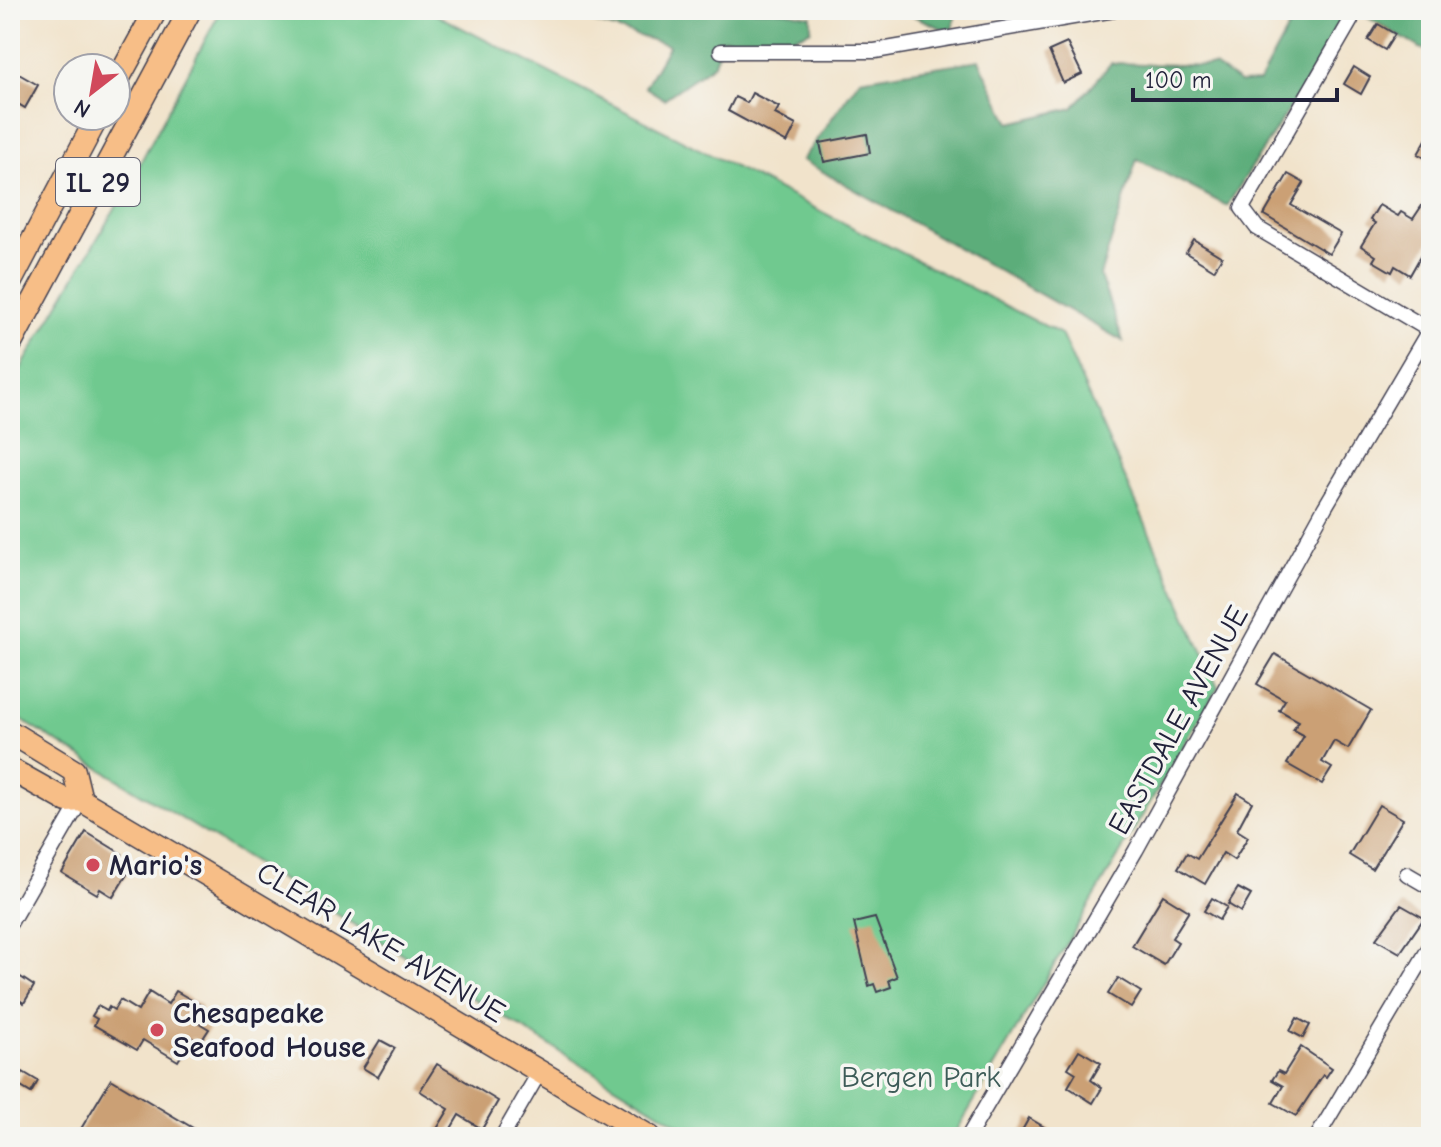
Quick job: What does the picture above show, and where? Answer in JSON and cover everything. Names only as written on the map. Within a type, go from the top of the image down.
[{"type":"main road","points":[[132,54],[156,10]]},
{"type":"main road","name":"IL 29","points":[[10,345],[190,10]]},
{"type":"main road","name":"IL 29","points":[[10,283],[90,132]]},
{"type":"main road","points":[[13,729],[74,771],[81,800]]},
{"type":"main road","name":"CLEAR LAKE AVENUE","points":[[10,769],[67,801],[81,800],[650,1137]]},
{"type":"street","points":[[721,51],[875,51],[1114,10]]},
{"type":"street","points":[[1351,20],[1242,208],[1257,228],[1430,329]]},
{"type":"street","name":"EASTDALE AVENUE","points":[[968,1137],[1129,863],[1325,507],[1430,329]]},
{"type":"street","points":[[10,923],[81,800]]},
{"type":"street","points":[[1407,874],[1431,888]]},
{"type":"street","points":[[1317,1137],[1431,945]]},
{"type":"street","points":[[502,1137],[540,1071]]},
{"type":"green space","name":"Bergen Park","points":[[221,10],[427,10],[1061,334],[1218,687],[953,1137],[699,1137],[10,713],[10,387],[127,188]]},
{"type":"green space","points":[[552,10],[776,10],[811,16],[811,30],[779,40],[724,38],[713,65],[664,99],[645,87],[669,45]]},
{"type":"green space","points":[[899,10],[957,10],[952,29],[946,30]]},
{"type":"green space","points":[[1298,10],[1352,10],[1227,206],[1137,159],[1100,276],[1123,341],[802,160],[860,79],[979,60],[1010,123],[1073,108],[1111,63],[1215,66],[1240,83],[1259,82]]},
{"type":"green space","points":[[1355,10],[1428,10],[1431,52],[1420,48]]},
{"type":"building","points":[[1378,24],[1395,34],[1385,50],[1368,40]]},
{"type":"building","points":[[1067,43],[1082,74],[1063,83],[1049,51]]},
{"type":"building","points":[[1354,67],[1370,77],[1361,94],[1344,84]]},
{"type":"building","points":[[10,69],[38,85],[25,108],[10,99]]},
{"type":"building","points":[[752,93],[779,107],[775,114],[796,125],[787,143],[728,111],[735,97],[747,103]]},
{"type":"building","points":[[1431,131],[1431,161],[1418,154]]},
{"type":"building","points":[[867,134],[870,153],[824,162],[820,143]]},
{"type":"building","points":[[1288,174],[1304,183],[1291,205],[1341,234],[1329,254],[1264,215]]},
{"type":"building","points":[[1423,204],[1431,209],[1431,238],[1410,275],[1395,266],[1392,272],[1373,261],[1376,256],[1361,246],[1375,223],[1370,220],[1379,205],[1398,216],[1401,212],[1413,219]]},
{"type":"building","points":[[1194,240],[1222,257],[1214,270],[1186,253]]},
{"type":"building","points":[[1275,654],[1371,710],[1348,749],[1334,741],[1322,762],[1332,768],[1322,784],[1287,764],[1304,736],[1293,730],[1299,721],[1279,710],[1285,700],[1257,684]]},
{"type":"building","points":[[1238,793],[1252,802],[1237,830],[1248,837],[1234,860],[1223,853],[1205,884],[1178,868],[1187,853],[1197,859]]},
{"type":"building","points":[[1379,805],[1403,819],[1372,869],[1349,855]]},
{"type":"building","points":[[86,832],[122,854],[116,863],[129,871],[113,897],[100,889],[97,894],[62,873]]},
{"type":"building","points":[[1238,888],[1251,895],[1241,912],[1228,904]]},
{"type":"building","points":[[1163,895],[1189,911],[1172,938],[1178,942],[1164,965],[1132,946]]},
{"type":"building","points":[[1212,898],[1227,907],[1219,920],[1204,911]]},
{"type":"building","points":[[1401,905],[1424,918],[1400,953],[1376,939]]},
{"type":"building","points":[[875,918],[897,977],[889,980],[891,987],[877,992],[874,984],[869,986],[854,923]]},
{"type":"building","points":[[16,974],[34,986],[24,1003],[10,994],[10,984]]},
{"type":"building","points":[[1118,978],[1141,992],[1131,1008],[1108,994]]},
{"type":"building","points":[[176,991],[202,1006],[194,1020],[209,1029],[200,1043],[192,1038],[178,1061],[143,1040],[137,1050],[94,1025],[97,1019],[92,1016],[98,1006],[107,1011],[109,1007],[114,1010],[120,1000],[138,1011],[149,992],[168,1004]]},
{"type":"building","points":[[1297,1018],[1310,1025],[1303,1038],[1290,1031]]},
{"type":"building","points":[[380,1040],[395,1048],[378,1077],[363,1068]]},
{"type":"building","points":[[1301,1047],[1332,1068],[1326,1077],[1323,1075],[1296,1116],[1273,1103],[1283,1086],[1272,1080],[1278,1071],[1284,1074]]},
{"type":"building","points":[[1079,1050],[1101,1063],[1091,1080],[1102,1088],[1093,1103],[1068,1087],[1076,1073],[1068,1068]]},
{"type":"building","points":[[437,1064],[498,1101],[482,1129],[459,1115],[446,1137],[432,1137],[449,1109],[420,1091]]},
{"type":"building","points":[[23,1072],[38,1081],[31,1093],[16,1084]]},
{"type":"building","points":[[111,1079],[208,1137],[76,1137]]},
{"type":"building","points":[[1029,1118],[1061,1137],[1026,1137],[1020,1134]]},
{"type":"place","name":"Mario's","points":[[93,865]]},
{"type":"place","name":"Chesapeake Seafood House","points":[[157,1030]]}]
